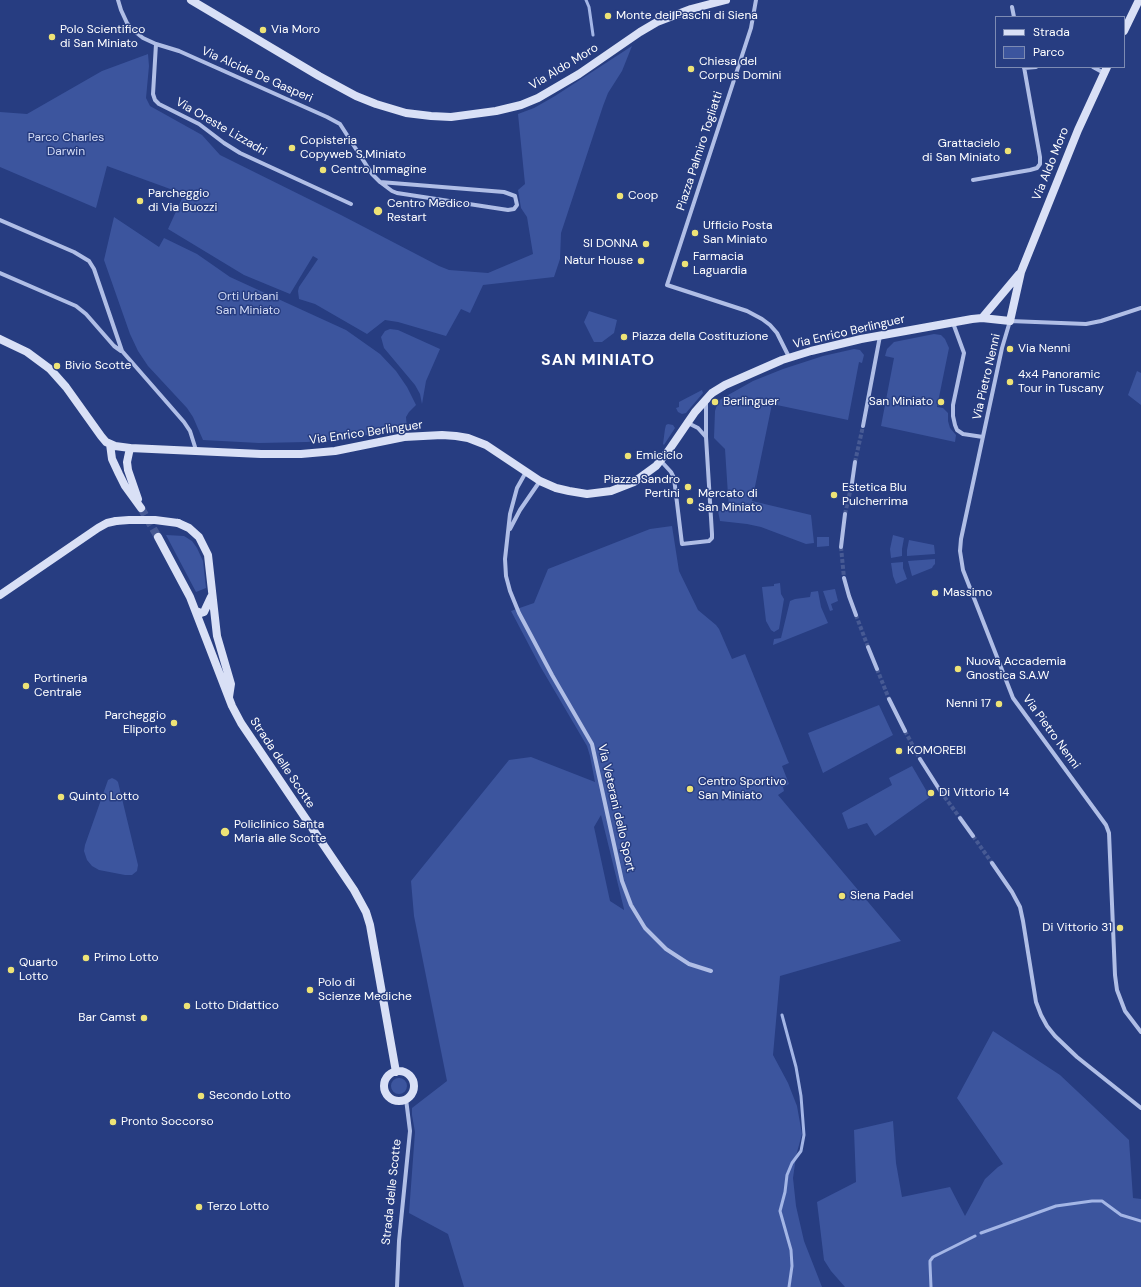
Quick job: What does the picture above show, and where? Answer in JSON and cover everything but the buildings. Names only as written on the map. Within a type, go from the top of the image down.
[{"type":"street","name":"Via Alcide De Gasperi","points":[[118,0],[123,15],[130,26],[143,38],[178,51],[334,121],[344,129],[368,168],[380,182],[392,191],[508,210],[514,209],[517,205],[515,196],[504,192],[380,182]]},
{"type":"street","name":"Via Aldo Moro","points":[[191,0],[287,58],[356,96],[381,106],[406,113],[431,116],[451,116],[496,111],[521,105],[538,98],[579,74],[657,22],[691,9],[726,0]]},
{"type":"street","name":"Piazza Palmiro Togliatti","points":[[756,0],[751,28],[667,285],[741,310],[762,319],[777,333],[789,357]]},
{"type":"street","points":[[1125,29],[1139,0]]},
{"type":"street","points":[[1012,7],[1014,16]]},
{"type":"street","name":"Via Oreste Lizzadri","points":[[156,44],[153,94],[155,100],[159,104],[196,122],[240,153],[351,204]]},
{"type":"street","points":[[973,180],[1030,170],[1037,168],[1040,164],[1024,68]]},
{"type":"street","name":"Via Aldo Moro","points":[[1010,321],[1020,272],[1078,130],[1105,70]]},
{"type":"street","points":[[0,220],[74,252],[88,260],[93,268],[122,351]]},
{"type":"street","name":"Via Aldo Moro","points":[[982,318],[1020,272]]},
{"type":"street","points":[[0,273],[76,306],[86,314],[114,346],[122,351],[184,422],[190,431],[196,450]]},
{"type":"street","name":"Via Enrico Berlinguer","points":[[110,444],[130,448],[268,454],[313,453],[342,450],[404,437],[449,435],[468,438],[486,445],[540,481],[556,488],[575,493],[587,494],[605,492],[634,482],[650,471],[661,461],[687,423],[706,399],[720,388],[789,357],[824,347],[880,335],[982,318],[1010,321],[1086,324],[1101,321],[1141,308]]},
{"type":"street","name":"Via Pietro Nenni","points":[[1010,321],[1002,348],[961,539],[961,566],[1013,698],[1106,825],[1109,833],[1115,975],[1117,990],[1125,1011],[1141,1032]]},
{"type":"street","name":"Via Pietro Nenni","points":[[953,323],[964,353],[953,405],[955,425],[957,430],[963,434],[983,437]]},
{"type":"street","points":[[862,426],[880,335]]},
{"type":"street","points":[[0,339],[27,352],[50,369],[66,387],[101,436],[110,444],[112,459],[118,474],[141,508],[128,470],[127,462],[130,448]]},
{"type":"street","points":[[661,461],[671,472],[674,478],[682,544],[709,541],[712,538],[712,534],[706,437],[706,399]]},
{"type":"street","points":[[687,423],[698,428],[706,437]]},
{"type":"street","points":[[852,483],[856,462]]},
{"type":"street","name":"Via Veterani dello Sport","points":[[526,472],[512,501],[505,559],[506,576],[510,591],[519,613],[552,675],[592,744],[622,881],[628,900],[642,924],[658,942],[681,960],[695,967],[710,971]]},
{"type":"street","name":"Via Veterani dello Sport","points":[[508,533],[520,510],[540,481]]},
{"type":"street","points":[[841,547],[845,514]]},
{"type":"street","points":[[0,595],[103,525],[116,521],[155,520],[178,523],[186,526],[196,533],[206,549],[210,568],[211,595],[218,641],[230,679],[231,688],[229,698]]},
{"type":"street","name":"Strada delle Scotte","points":[[158,537],[196,611],[236,716],[354,890],[366,912],[370,925],[396,1072],[405,1073],[412,1079],[414,1088],[410,1096],[406,1099],[410,1131],[399,1241],[397,1287]]},
{"type":"street","points":[[844,578],[856,615]]},
{"type":"street","points":[[196,611],[201,613],[204,612],[211,595]]},
{"type":"street","points":[[868,647],[877,669]]},
{"type":"street","points":[[889,699],[905,731]]},
{"type":"street","points":[[920,759],[941,792]]},
{"type":"street","points":[[960,818],[973,836]]},
{"type":"street","points":[[992,863],[1012,892],[1020,907],[1036,1002],[1046,1026],[1077,1057],[1141,1108]]},
{"type":"street","points":[[396,1072],[392,1073],[386,1079],[386,1091],[394,1100],[406,1099]]},
{"type":"green space","name":"Parco Charles Darwin","points":[[632,46],[622,71],[608,93],[603,106],[561,233],[560,259],[554,277],[483,285],[470,313],[461,309],[446,336],[398,322],[385,320],[367,334],[315,304],[299,299],[299,287],[318,259],[313,256],[290,294],[244,275],[168,229],[184,194],[107,166],[96,208],[0,167],[0,112],[27,114],[102,71],[148,54],[149,66],[146,98],[150,106],[202,135],[220,155],[439,266],[449,270],[488,273],[533,254],[527,217],[521,208],[518,190],[525,184],[518,114],[534,108],[555,96]]},
{"type":"green space","name":"Orti Urbani San Miniato","points":[[114,217],[159,247],[164,238],[197,254],[230,277],[346,330],[380,354],[396,371],[407,387],[416,405],[406,417],[407,429],[340,439],[307,442],[259,443],[203,440],[193,417],[187,408],[148,366],[138,351],[130,334],[104,260]]},
{"type":"green space","points":[[589,311],[617,320],[614,333],[602,342],[594,342],[584,322]]},
{"type":"green space","points":[[390,329],[398,330],[440,349],[426,381],[422,404],[420,394],[415,385],[384,348],[381,337],[385,331]]},
{"type":"green space","points":[[934,334],[941,335],[945,339],[949,348],[937,407],[943,408],[948,413],[950,428],[956,435],[955,442],[881,426],[894,358],[885,356],[887,349],[894,342]]},
{"type":"green space","points":[[854,349],[860,350],[864,355],[862,363],[859,362],[848,420],[772,404],[752,501],[811,515],[814,543],[806,544],[761,527],[720,521],[718,511],[729,510],[725,449],[714,438],[715,411],[718,402],[753,381],[783,369],[823,356]]},
{"type":"green space","points":[[1137,371],[1141,373],[1141,405],[1128,395]]},
{"type":"green space","points":[[702,390],[703,393],[686,413],[682,414],[678,412],[676,408],[679,407],[679,402]]},
{"type":"green space","points":[[666,425],[673,425],[675,428],[664,445],[665,429]]},
{"type":"green space","points":[[672,526],[679,571],[698,610],[719,629],[732,659],[745,654],[789,763],[782,766],[789,784],[783,787],[784,791],[778,795],[901,941],[780,976],[773,1055],[788,1083],[797,1106],[802,1134],[796,1156],[793,1178],[796,1206],[804,1241],[822,1287],[464,1287],[448,1234],[409,1213],[415,1132],[412,1108],[447,1081],[414,916],[411,881],[509,760],[531,757],[595,782],[587,746],[540,666],[511,611],[534,603],[548,569],[650,529]],"holes":[[[601,815],[624,910],[610,901],[594,827]]]},
{"type":"green space","points":[[166,535],[184,536],[192,541],[203,561],[206,588],[196,592]]},
{"type":"green space","points":[[893,535],[904,538],[902,556],[891,558],[890,549]]},
{"type":"green space","points":[[817,537],[829,537],[829,546],[817,547]]},
{"type":"green space","points":[[909,540],[934,545],[935,554],[907,556]]},
{"type":"green space","points":[[935,559],[935,564],[932,568],[912,576],[908,561]]},
{"type":"green space","points":[[903,562],[903,568],[907,579],[896,584],[891,563]]},
{"type":"green space","points":[[780,583],[781,594],[784,599],[779,629],[774,632],[771,630],[766,621],[762,587],[774,586],[774,584]]},
{"type":"green space","points":[[835,589],[838,601],[831,604],[833,610],[830,611],[823,591]]},
{"type":"green space","points":[[818,591],[821,607],[828,623],[773,645],[774,639],[781,638],[790,601],[810,597],[811,592]]},
{"type":"green space","points":[[879,705],[893,735],[823,773],[808,733]]},
{"type":"green space","points":[[912,766],[930,797],[875,836],[867,823],[848,829],[842,813],[892,785],[889,778]]},
{"type":"green space","points":[[112,778],[118,782],[138,865],[137,871],[132,875],[99,870],[92,866],[87,860],[84,851],[108,780]]},
{"type":"green space","points":[[993,1031],[1060,1075],[1129,1140],[1133,1198],[1141,1199],[1141,1287],[845,1287],[831,1271],[824,1260],[817,1202],[856,1182],[854,1130],[893,1121],[896,1163],[902,1197],[950,1187],[965,1216],[985,1179],[1003,1164],[957,1098]]},
{"type":"green space","points":[[399,1078],[406,1083],[407,1086],[402,1093],[399,1094],[392,1089],[391,1086],[396,1079]]},
{"type":"waterway","points":[[586,0],[589,7],[593,35]]},
{"type":"waterway","points":[[782,1015],[796,1067],[801,1096],[804,1135],[801,1151],[792,1163],[787,1175],[785,1192],[780,1211],[791,1250],[792,1266],[789,1287]]},
{"type":"waterway","points":[[981,1233],[1056,1206],[1092,1201],[1102,1201],[1121,1215],[1141,1221]]},
{"type":"waterway","points":[[931,1287],[930,1261],[933,1257],[975,1236]]},
{"type":"tunnel","points":[[855,462],[863,426]]},
{"type":"tunnel","points":[[845,514],[852,483]]},
{"type":"tunnel","points":[[141,508],[158,537]]},
{"type":"tunnel","points":[[841,547],[844,578]]},
{"type":"tunnel","points":[[856,615],[868,647]]},
{"type":"tunnel","points":[[877,669],[889,699]]},
{"type":"tunnel","points":[[905,731],[920,759]]},
{"type":"tunnel","points":[[941,792],[960,818]]},
{"type":"tunnel","points":[[973,836],[992,863]]},
{"type":"place","name":"Monte dei Paschi di Siena","points":[[608,16]]},
{"type":"place","name":"Via Moro","points":[[263,30]]},
{"type":"place","name":"Polo Scientifico di San Miniato","points":[[52,37]]},
{"type":"place","name":"Chiesa del Corpus Domini","points":[[691,69]]},
{"type":"place","name":"Copisteria Copyweb S.Miniato","points":[[292,148]]},
{"type":"place","name":"Grattacielo di San Miniato","points":[[1008,151]]},
{"type":"place","name":"Centro Immagine","points":[[323,170]]},
{"type":"place","name":"Coop","points":[[620,196]]},
{"type":"place","name":"Parcheggio di Via Buozzi","points":[[140,201]]},
{"type":"place","name":"Centro Medico Restart","points":[[378,211]]},
{"type":"place","name":"Ufficio Posta San Miniato","points":[[695,233]]},
{"type":"place","name":"SI DONNA","points":[[646,244]]},
{"type":"place","name":"Natur House","points":[[641,261]]},
{"type":"place","name":"Farmacia Laguardia","points":[[685,264]]},
{"type":"place","name":"Piazza della Costituzione","points":[[624,337]]},
{"type":"place","name":"Via Nenni","points":[[1010,349]]},
{"type":"place","name":"Bivio Scotte","points":[[57,366]]},
{"type":"place","name":"4x4 Panoramic Tour in Tuscany","points":[[1010,382]]},
{"type":"place","name":"Berlinguer","points":[[715,402]]},
{"type":"place","name":"San Miniato","points":[[941,402]]},
{"type":"place","name":"Emiciclo","points":[[628,456]]},
{"type":"place","name":"Piazza Sandro Pertini","points":[[688,487]]},
{"type":"place","name":"Estetica Blu Pulcherrima","points":[[834,495]]},
{"type":"place","name":"Mercato di San Miniato","points":[[690,501]]},
{"type":"place","name":"Massimo","points":[[935,593]]},
{"type":"place","name":"Nuova Accademia Gnostica S.A.W","points":[[958,669]]},
{"type":"place","name":"Portineria Centrale","points":[[26,686]]},
{"type":"place","name":"Nenni 17","points":[[999,704]]},
{"type":"place","name":"Parcheggio Eliporto","points":[[174,723]]},
{"type":"place","name":"KOMOREBI","points":[[899,751]]},
{"type":"place","name":"Centro Sportivo San Miniato","points":[[690,789]]},
{"type":"place","name":"Di Vittorio 14","points":[[931,793]]},
{"type":"place","name":"Quinto Lotto","points":[[61,797]]},
{"type":"place","name":"Policlinico Santa Maria alle Scotte","points":[[225,832]]},
{"type":"place","name":"Siena Padel","points":[[842,896]]},
{"type":"place","name":"Di Vittorio 31","points":[[1120,928]]},
{"type":"place","name":"Primo Lotto","points":[[86,958]]},
{"type":"place","name":"Quarto Lotto","points":[[11,970]]},
{"type":"place","name":"Polo di Scienze Mediche","points":[[310,990]]},
{"type":"place","name":"Lotto Didattico","points":[[187,1006]]},
{"type":"place","name":"Bar Camst","points":[[144,1018]]},
{"type":"place","name":"Secondo Lotto","points":[[201,1096]]},
{"type":"place","name":"Pronto Soccorso","points":[[113,1122]]},
{"type":"place","name":"Terzo Lotto","points":[[199,1207]]},
{"type":"district","name":"SAN MINIATO","points":[[598,361]]}]
